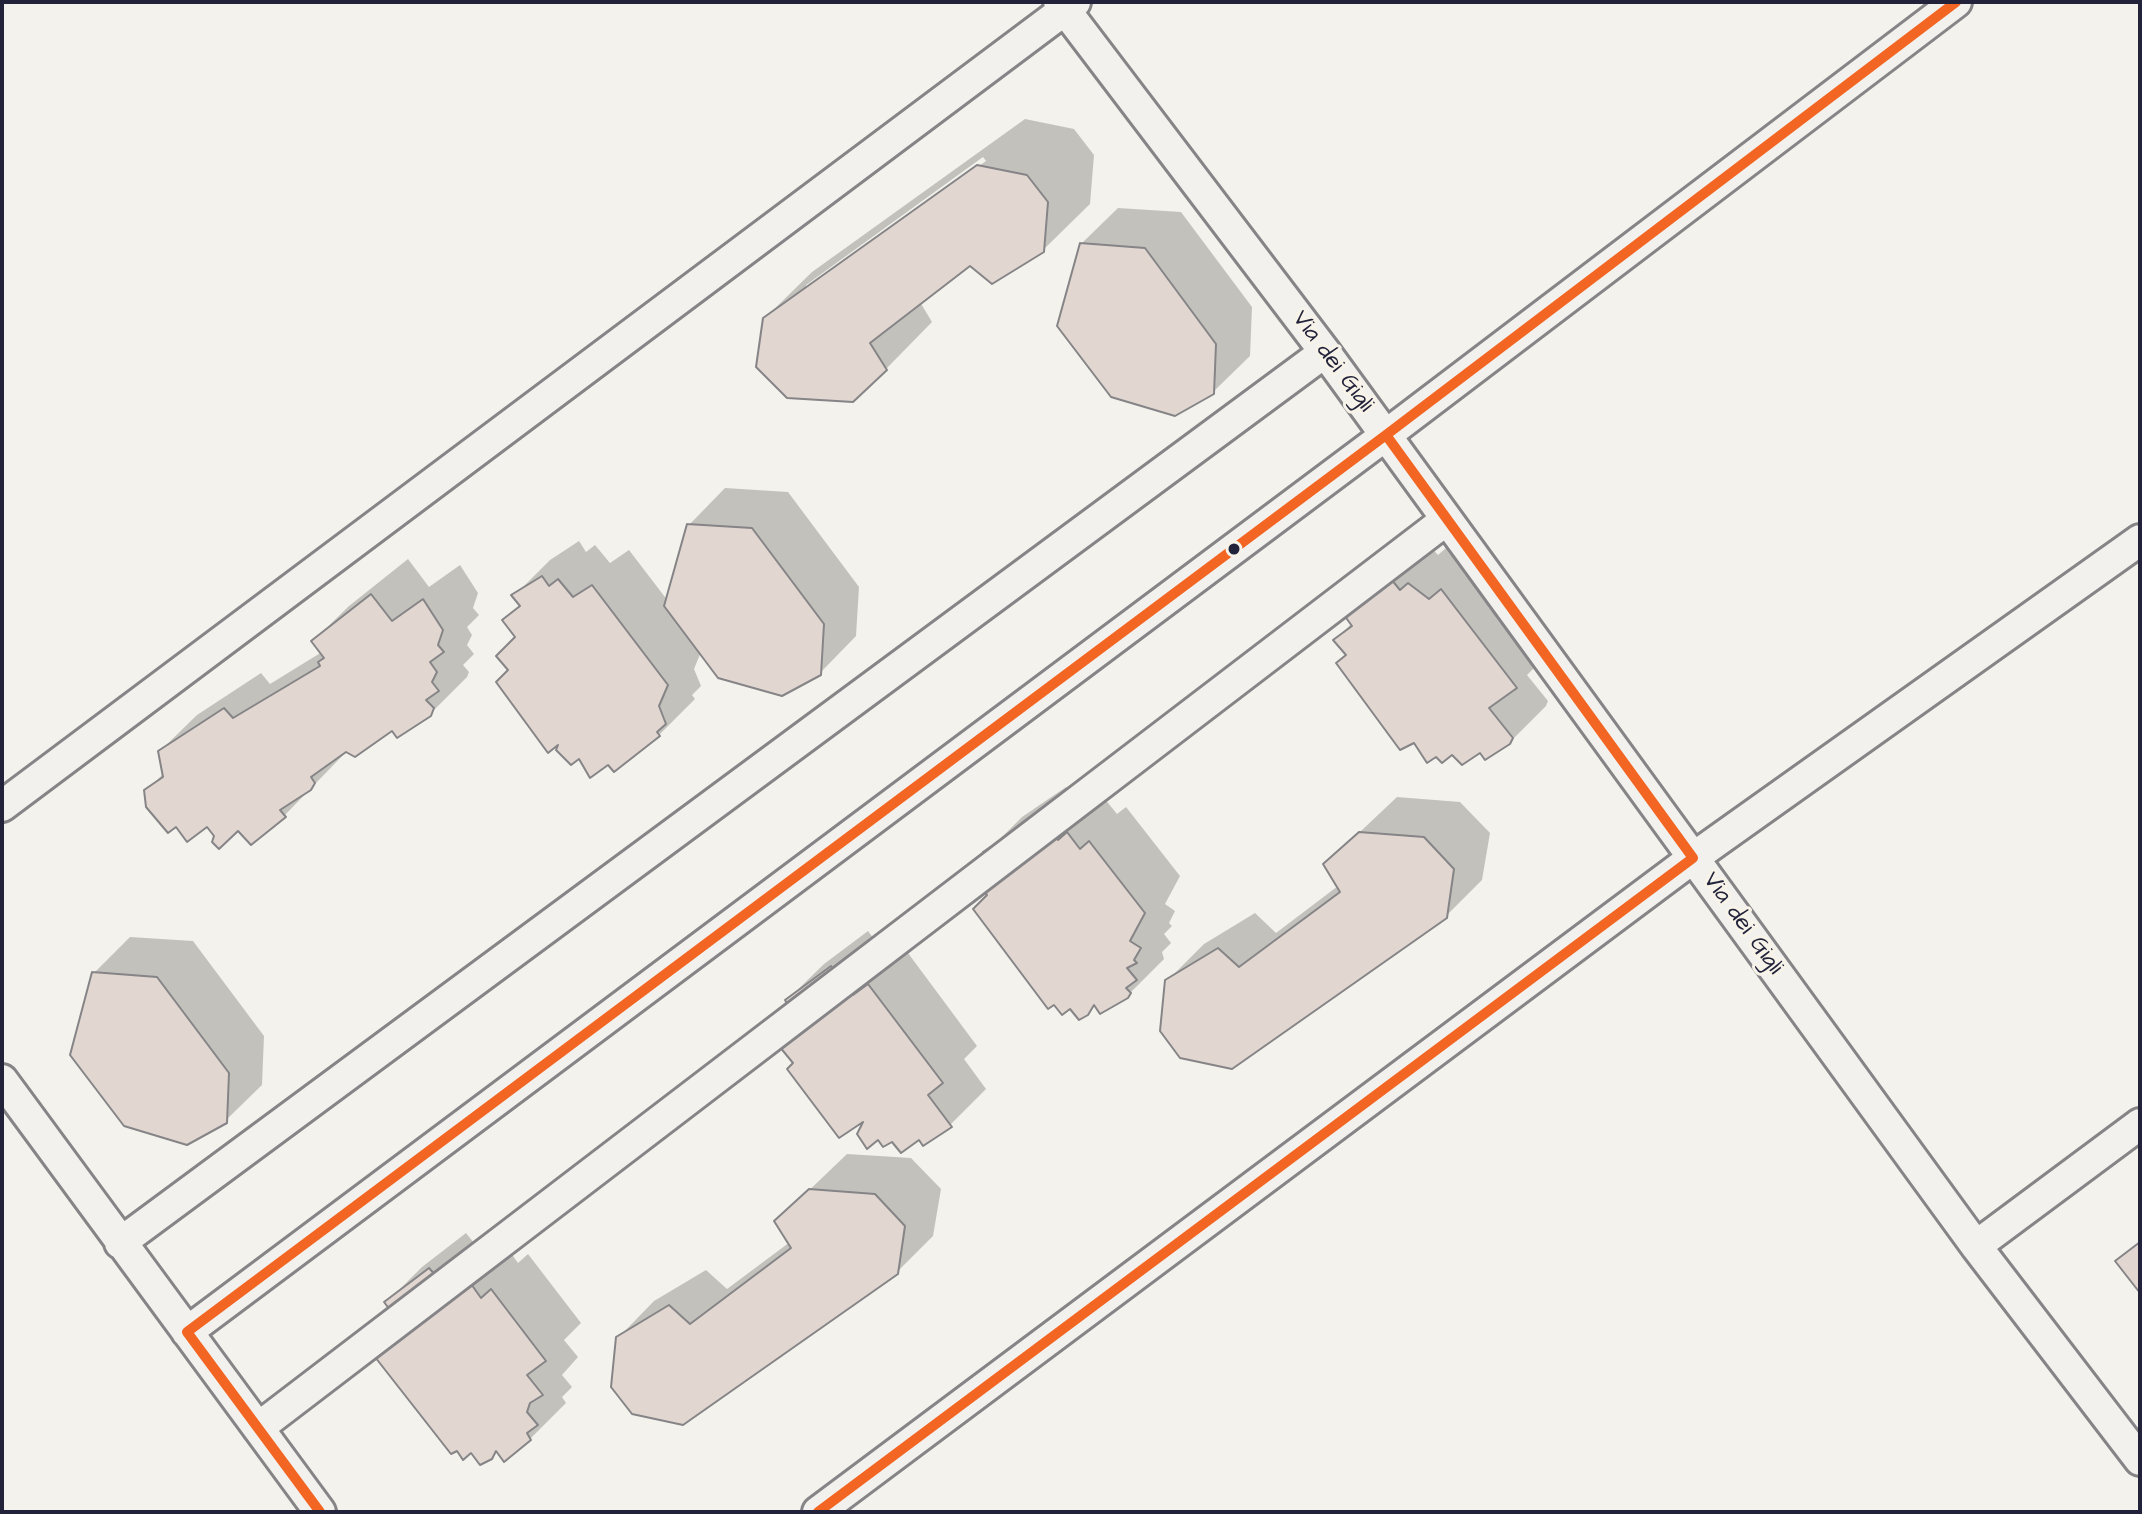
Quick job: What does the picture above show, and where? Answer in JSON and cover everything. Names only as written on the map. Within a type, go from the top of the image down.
[{"type":"street","points":[[187,1332],[1386,435],[1956,2]]},
{"type":"street","points":[[2,806],[1066,4]]},
{"type":"street","name":"Via dei Gigli","points":[[1066,4],[1531,632],[1976,1246],[2140,1460]]},
{"type":"street","points":[[120,1243],[1325,352]]},
{"type":"street","points":[[258,1428],[1446,520]]},
{"type":"street","points":[[818,1512],[1693,858],[2140,540]]},
{"type":"street","points":[[2,1080],[320,1512]]},
{"type":"street","points":[[1976,1246],[2140,1124]]},
{"type":"building","points":[[977,165],[1027,175],[1048,202],[1044,252],[992,284],[970,266],[870,343],[887,370],[853,402],[787,398],[756,367],[763,318]]},
{"type":"building","points":[[1080,243],[1145,248],[1216,344],[1214,394],[1175,416],[1111,397],[1057,326]]},
{"type":"building","points":[[687,524],[752,528],[824,624],[821,675],[782,696],[718,678],[664,606]]},
{"type":"building","points":[[542,576],[549,586],[558,579],[573,597],[592,585],[668,685],[659,706],[666,724],[657,732],[660,736],[614,772],[608,765],[590,778],[579,759],[571,765],[556,750],[558,745],[548,753],[496,682],[508,670],[496,656],[515,637],[502,620],[520,606],[511,595]]},
{"type":"building","points":[[1391,579],[1400,590],[1408,583],[1429,599],[1441,589],[1517,688],[1489,708],[1513,738],[1510,744],[1485,760],[1480,753],[1462,765],[1452,755],[1442,763],[1436,757],[1427,763],[1414,743],[1400,750],[1336,663],[1346,655],[1333,640],[1352,626],[1344,615]]},
{"type":"building","points":[[371,594],[392,621],[423,599],[443,630],[438,645],[444,652],[430,662],[437,672],[432,682],[439,691],[426,700],[434,708],[431,716],[397,738],[392,731],[355,757],[346,752],[311,777],[315,783],[311,790],[280,810],[286,817],[251,845],[238,831],[219,849],[212,842],[214,836],[207,827],[187,842],[176,827],[168,833],[146,807],[144,790],[163,777],[158,751],[224,708],[233,718],[320,666],[318,662],[324,658],[311,641]]},
{"type":"building","points":[[1029,822],[1047,823],[1058,840],[1067,832],[1080,849],[1089,841],[1145,913],[1130,941],[1141,948],[1134,960],[1137,963],[1127,968],[1137,980],[1126,988],[1131,993],[1128,998],[1100,1014],[1094,1005],[1088,1015],[1079,1020],[1070,1009],[1062,1015],[1054,1005],[1048,1009],[973,909],[987,895],[970,877],[990,864],[983,852]]},
{"type":"building","points":[[1359,832],[1424,837],[1454,869],[1447,918],[1232,1069],[1180,1058],[1160,1031],[1165,980],[1218,948],[1239,967],[1340,892],[1323,864]]},
{"type":"building","points":[[831,966],[853,995],[868,984],[943,1083],[928,1095],[952,1127],[923,1146],[919,1140],[901,1153],[892,1142],[883,1147],[878,1140],[867,1149],[857,1134],[863,1122],[839,1138],[787,1069],[793,1063],[779,1046],[790,1009],[785,1000]]},
{"type":"building","points":[[92,972],[157,977],[229,1073],[227,1123],[187,1145],[124,1126],[70,1055]]},
{"type":"building","points":[[809,1189],[875,1194],[905,1226],[898,1274],[683,1425],[632,1414],[611,1387],[616,1337],[669,1305],[690,1324],[791,1248],[774,1221]]},
{"type":"building","points":[[2140,1242],[2140,1293],[2115,1261]]},
{"type":"building","points":[[429,1268],[437,1277],[469,1281],[481,1298],[491,1289],[546,1361],[527,1375],[543,1395],[530,1403],[527,1412],[538,1425],[527,1433],[531,1440],[504,1462],[496,1451],[492,1459],[480,1465],[471,1453],[463,1460],[457,1451],[451,1454],[375,1357],[390,1310],[384,1302]]},
{"type":"transit line","points":[[320,1512],[187,1332],[1386,435],[1956,2]]},
{"type":"transit line","points":[[818,1512],[1693,858],[1386,435]]}]
